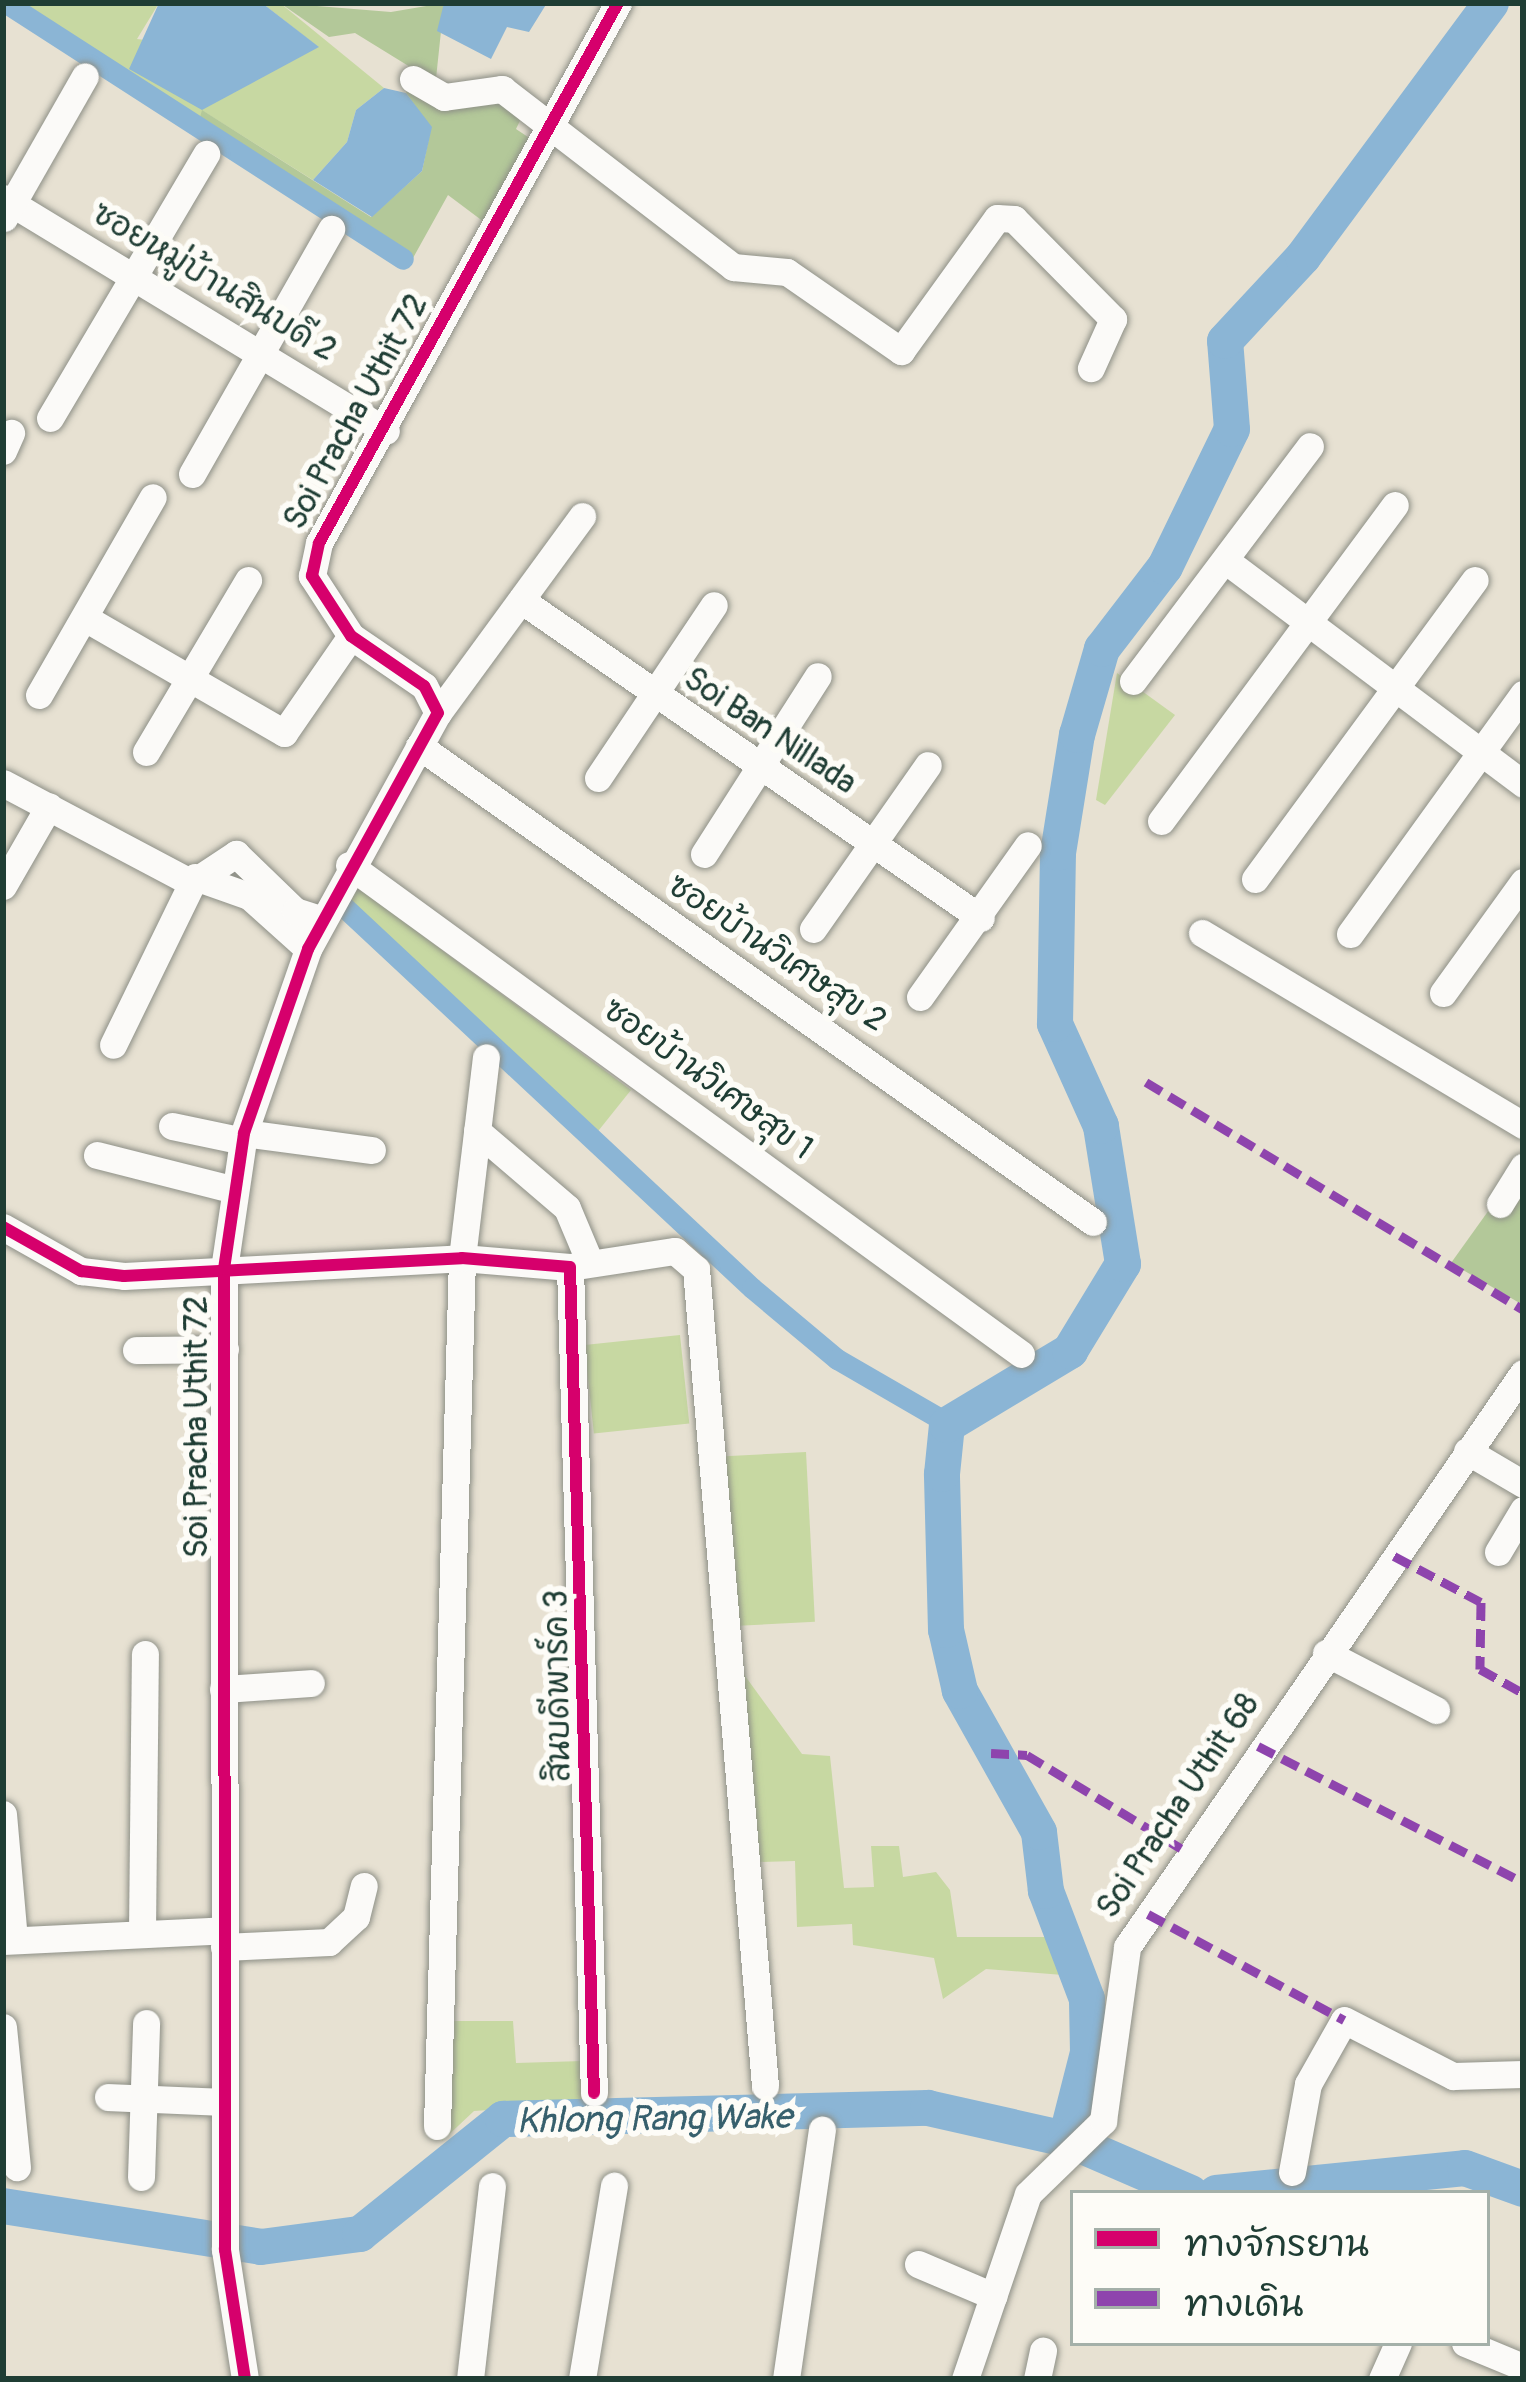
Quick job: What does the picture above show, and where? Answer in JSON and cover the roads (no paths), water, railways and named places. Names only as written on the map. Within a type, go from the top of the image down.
[{"type":"street","name":"Soi Pracha Uthit 72","points":[[245,2379],[224,2250],[224,1269],[244,1137],[308,949],[320,919],[437,713],[424,686],[351,636],[312,576],[319,543],[555,129],[618,3]]},
{"type":"street","points":[[6,207],[85,76]]},
{"type":"street","points":[[413,79],[444,97],[502,89],[733,268],[788,272],[902,351],[997,218],[1015,219],[1113,319],[1091,368]]},
{"type":"street","points":[[50,418],[206,154]]},
{"type":"street","name":"ซอยหมู่บ้านสินบดี 2","points":[[6,207],[134,274],[386,431]]},
{"type":"street","points":[[192,473],[331,229]]},
{"type":"street","points":[[1133,681],[1310,446]]},
{"type":"street","points":[[39,695],[153,497]]},
{"type":"street","points":[[1162,821],[1395,505]]},
{"type":"street","points":[[437,713],[581,516]]},
{"type":"street","points":[[1225,560],[1523,784]]},
{"type":"street","points":[[146,752],[248,580]]},
{"type":"street","points":[[1255,879],[1475,580]]},
{"type":"street","name":"Soi Ban Nillada","points":[[521,599],[653,695],[981,918]]},
{"type":"street","points":[[598,778],[714,605]]},
{"type":"street","points":[[85,618],[284,733],[351,636]]},
{"type":"street","points":[[704,854],[818,676]]},
{"type":"street","points":[[1350,934],[1523,694]]},
{"type":"street","name":"ซอยบ้านวิเศษสุข 2","points":[[419,746],[1093,1222]]},
{"type":"street","points":[[813,929],[928,765]]},
{"type":"street","points":[[3,783],[194,880],[249,896],[308,949]]},
{"type":"street","points":[[3,886],[49,806]]},
{"type":"street","points":[[920,997],[981,918],[1028,845]]},
{"type":"street","points":[[113,1045],[194,880],[236,854],[295,911],[320,919]]},
{"type":"street","name":"ซอยบ้านวิเศษสุข 1","points":[[350,865],[1021,1354]]},
{"type":"street","points":[[1443,993],[1523,882]]},
{"type":"street","points":[[1202,933],[1523,1125]]},
{"type":"street","points":[[437,2126],[462,1258],[486,1057]]},
{"type":"street","points":[[172,1126],[372,1150]]},
{"type":"street","points":[[477,1130],[553,1192],[579,1263]]},
{"type":"street","points":[[97,1155],[235,1190]]},
{"type":"street","points":[[1500,1204],[1523,1167]]},
{"type":"street","points":[[3,1227],[82,1271],[462,1258],[579,1263],[675,1251],[696,1269],[765,2086]]},
{"type":"street","name":"สินบดีพาร์ค 3","points":[[579,1263],[594,2093]]},
{"type":"street","points":[[136,1349],[225,1349]]},
{"type":"street","name":"Soi Pracha Uthit 68","points":[[965,2379],[1028,2194],[1056,2161],[1097,2133],[1127,1947],[1523,1373]]},
{"type":"street","points":[[1467,1451],[1523,1484]]},
{"type":"street","points":[[1498,1552],[1523,1510]]},
{"type":"street","points":[[1326,1653],[1436,1710]]},
{"type":"street","points":[[142,1931],[145,1654]]},
{"type":"street","points":[[223,1689],[311,1683]]},
{"type":"street","points":[[3,1814],[8,1940],[142,1931],[329,1942],[346,1932],[364,1886]]},
{"type":"street","points":[[1292,2172],[1308,2084],[1344,2020],[1453,2076],[1523,2074]]},
{"type":"street","points":[[141,2176],[146,2024]]},
{"type":"street","points":[[3,2027],[17,2167]]},
{"type":"street","points":[[108,2096],[223,2102]]},
{"type":"street","points":[[786,2379],[822,2130]]},
{"type":"street","points":[[470,2379],[492,2186]]},
{"type":"street","points":[[582,2379],[614,2186]]},
{"type":"street","points":[[918,2264],[993,2296]]},
{"type":"street","points":[[1382,2379],[1397,2346]]},
{"type":"street","points":[[1472,2346],[1523,2367]]},
{"type":"street","points":[[1037,2379],[1043,2350]]},
{"type":"water","points":[[159,3],[262,3],[319,47],[202,110],[129,69]]},
{"type":"water","points":[[444,3],[547,3],[529,32],[507,27],[491,59],[437,31]]},
{"type":"water","points":[[384,88],[406,93],[432,127],[422,171],[372,217],[313,180],[347,142],[356,110]]},
{"type":"waterway","points":[[6,3],[403,259]]},
{"type":"waterway","points":[[1066,2139],[1088,2053],[1087,1999],[1046,1891],[1039,1832],[960,1691],[946,1630],[942,1474],[947,1425],[1070,1351],[1123,1264],[1101,1126],[1055,1024],[1058,853],[1077,735],[1102,649],[1165,567],[1232,429],[1225,341],[1303,257],[1491,3]]},
{"type":"waterway","points":[[344,907],[752,1288],[837,1359],[949,1424]]},
{"type":"waterway","name":"Khlong Rang Wake","points":[[3,2206],[261,2247],[360,2234],[503,2119],[928,2108],[1066,2139],[1184,2190]]},
{"type":"waterway","name":"Khlong Rang Wake","points":[[1246,2190],[1465,2168],[1523,2189]]}]
